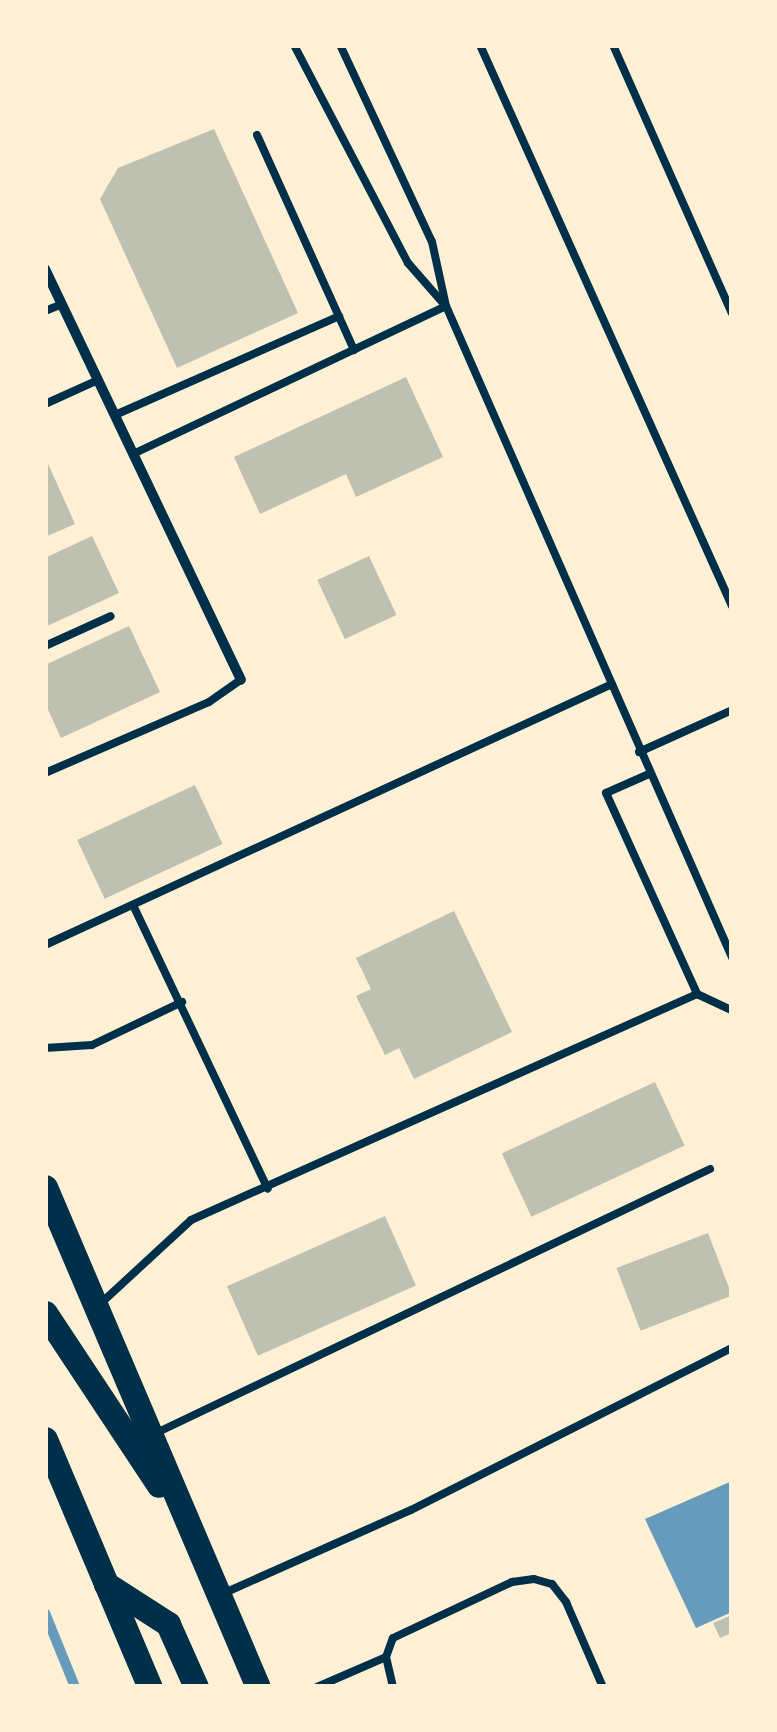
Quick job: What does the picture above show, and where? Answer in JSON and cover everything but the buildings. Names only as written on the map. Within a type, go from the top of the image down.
[{"type":"highway","points":[[45,1187],[258,1687]]},
{"type":"highway","points":[[45,1314],[190,1530]]},
{"type":"highway","points":[[45,1439],[150,1687]]},
{"type":"highway","points":[[106,1584],[168,1624],[196,1687]]},
{"type":"street","points":[[45,268],[241,680]]},
{"type":"lane","points":[[294,45],[408,263],[446,306]]},
{"type":"lane","points":[[340,45],[432,242],[446,306],[732,957]]},
{"type":"lane","points":[[480,45],[732,606]]},
{"type":"lane","points":[[614,45],[732,312]]},
{"type":"lane","points":[[257,135],[354,350]]},
{"type":"lane","points":[[45,311],[62,304]]},
{"type":"lane","points":[[133,454],[446,306]]},
{"type":"lane","points":[[115,415],[338,316]]},
{"type":"lane","points":[[45,404],[98,380]]},
{"type":"lane","points":[[45,646],[111,616]]},
{"type":"lane","points":[[45,773],[209,702],[241,680]]},
{"type":"lane","points":[[45,945],[612,684]]},
{"type":"lane","points":[[639,752],[732,710]]},
{"type":"lane","points":[[649,774],[606,793],[698,994],[732,1010]]},
{"type":"lane","points":[[133,905],[268,1190]]},
{"type":"lane","points":[[96,1308],[178,1228],[698,994]]},
{"type":"lane","points":[[45,1048],[92,1046],[182,1002]]},
{"type":"lane","points":[[150,1436],[710,1169]]},
{"type":"lane","points":[[218,1595],[410,1510],[730,1349]]},
{"type":"lane","points":[[393,1687],[386,1657],[393,1638],[410,1626],[534,1579],[552,1584],[566,1602],[603,1687]]},
{"type":"lane","points":[[317,1687],[386,1657]]},
{"type":"water","points":[[732,1481],[732,1612],[696,1628],[645,1519]]},
{"type":"waterway","points":[[45,1613],[75,1687]]}]
